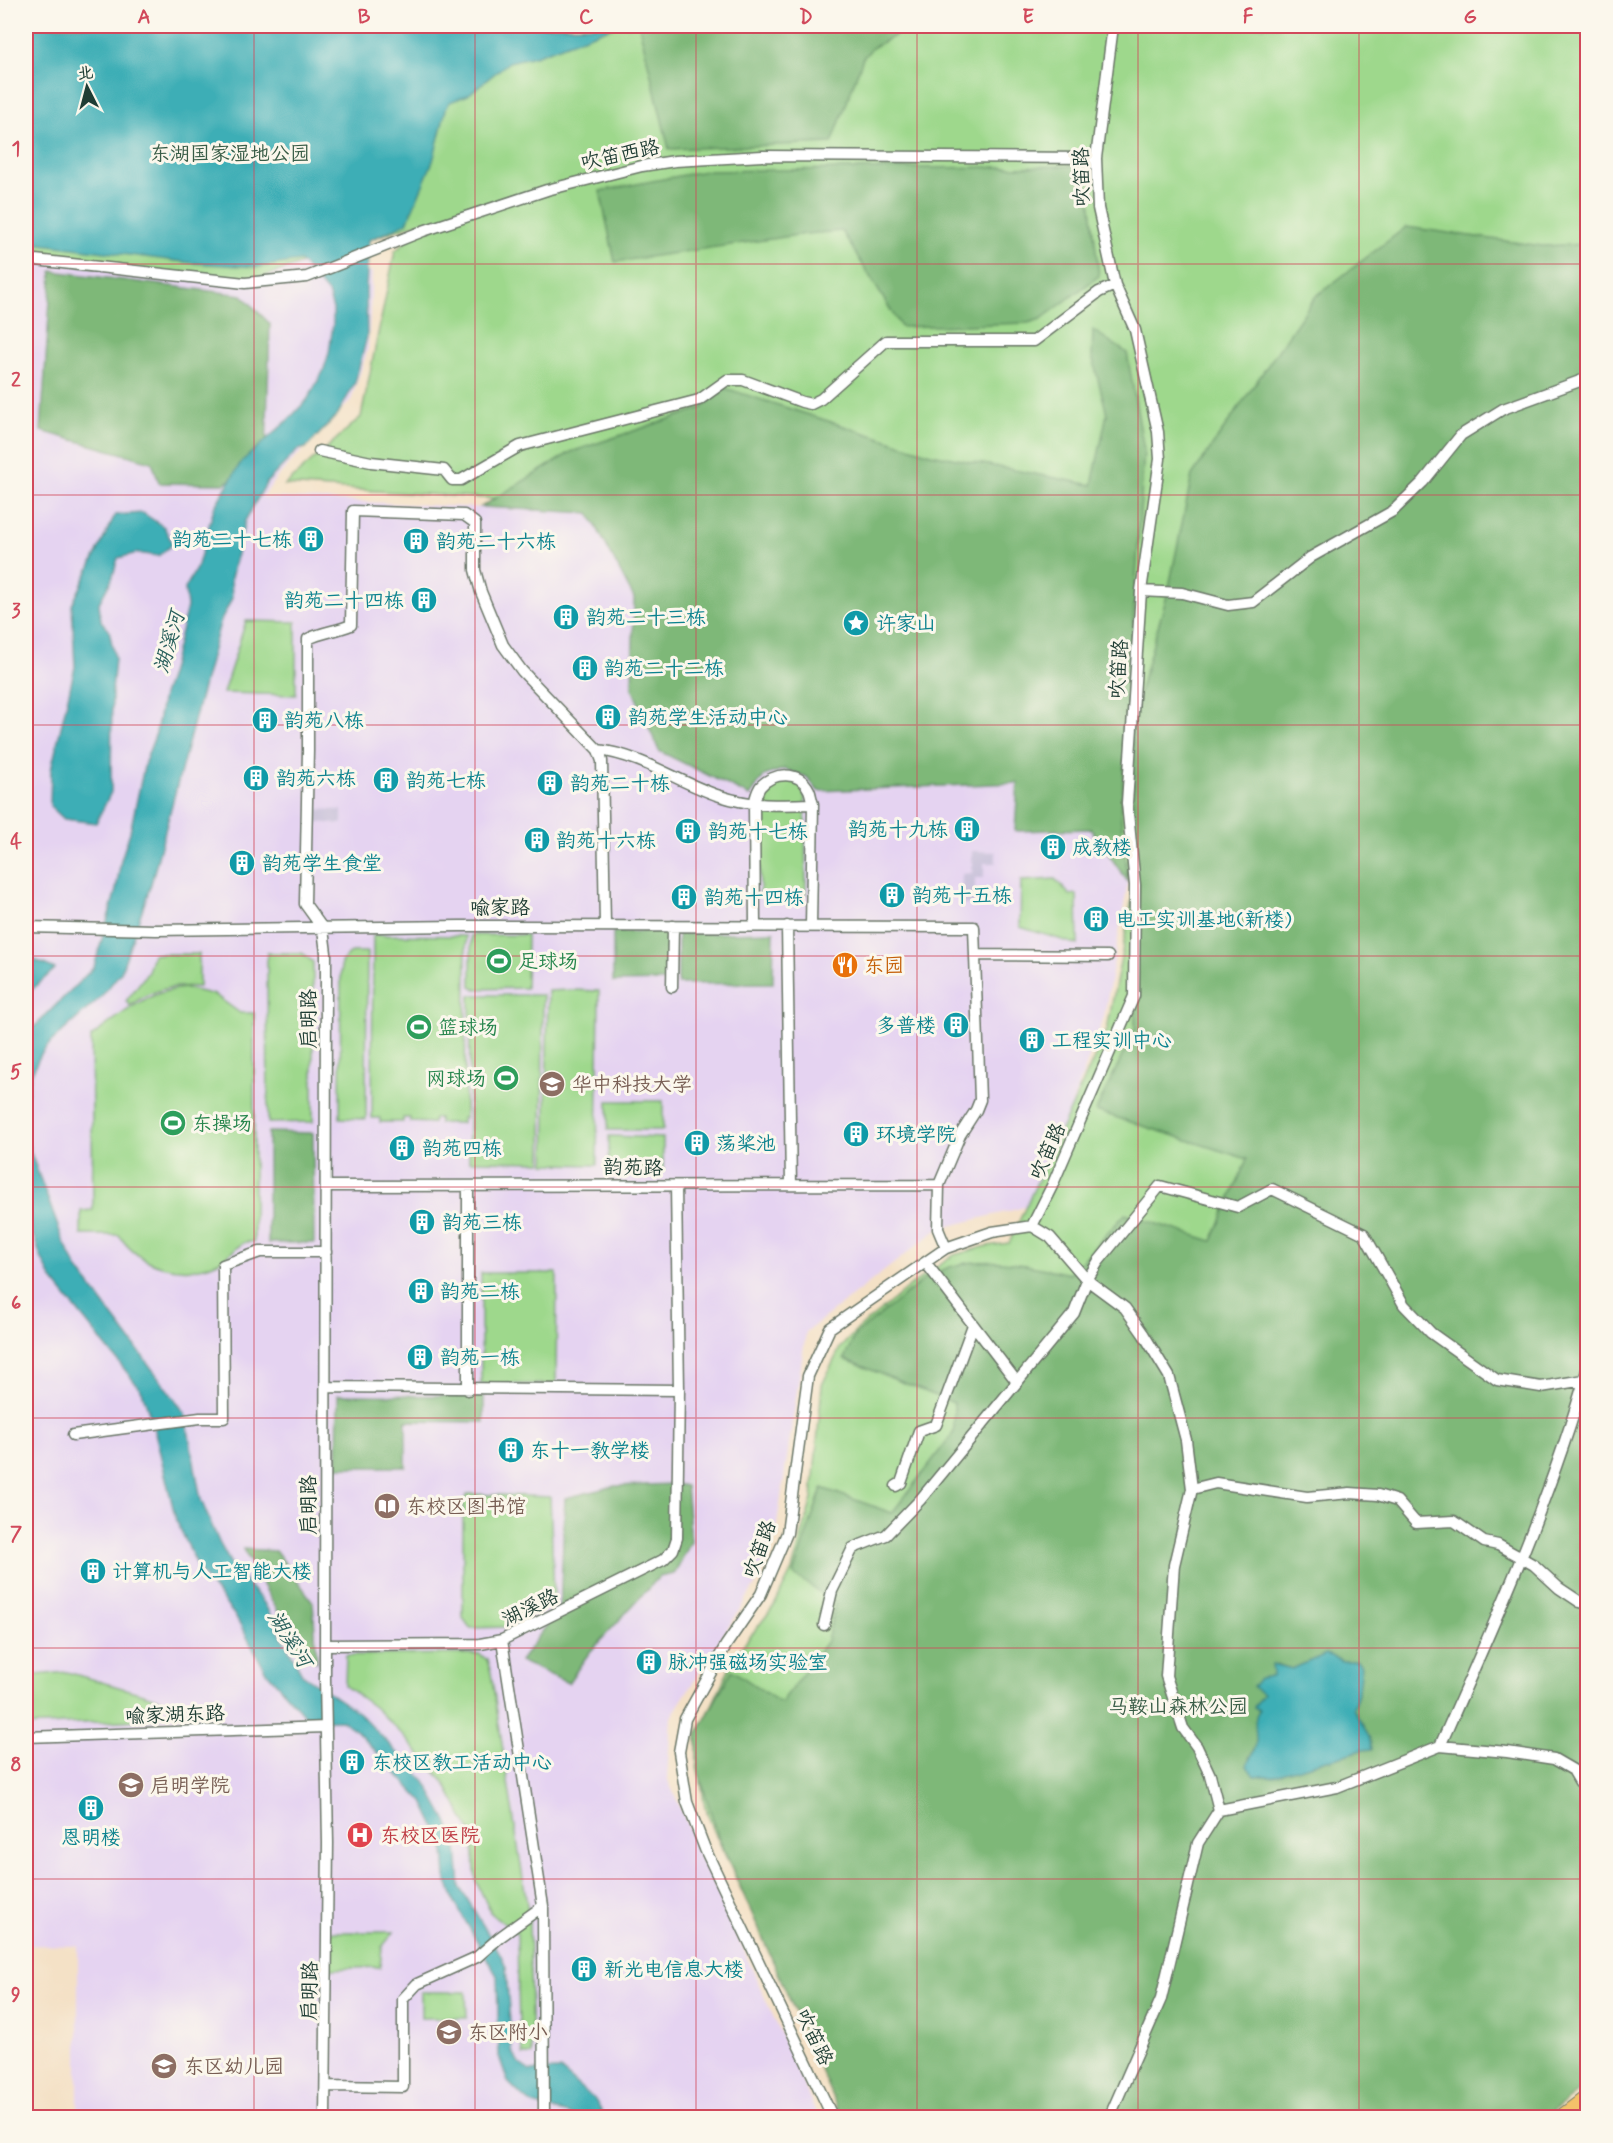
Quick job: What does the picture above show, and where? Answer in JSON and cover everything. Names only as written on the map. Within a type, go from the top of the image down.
[{"type":"highway","points":[[1563,2118],[1587,2099]]},
{"type":"street","name":"吹笛路","points":[[833,2118],[705,1850],[687,1802],[679,1752],[685,1719],[726,1645],[761,1594],[787,1533],[808,1376],[830,1328],[946,1248],[992,1232],[1032,1226],[1052,1186],[1134,996],[1135,885],[1127,803],[1141,591],[1160,459],[1158,432],[1135,330],[1115,285],[1098,208],[1096,158],[1113,26]]},
{"type":"street","name":"吹笛西路","points":[[26,259],[245,283],[307,277],[376,249],[547,190],[642,166],[675,161],[734,156],[1096,158]]},
{"type":"street","points":[[319,451],[370,462],[444,470],[452,480],[461,480],[520,446],[699,400],[727,380],[743,380],[812,404],[821,399],[886,342],[1034,341],[1099,292],[1115,285]]},
{"type":"street","points":[[1141,591],[1182,592],[1228,605],[1253,602],[1311,557],[1393,511],[1423,482],[1461,435],[1503,409],[1587,378]]},
{"type":"street","points":[[323,928],[305,904],[308,639],[321,632],[338,631],[351,625],[353,511],[464,515],[475,523],[475,570],[503,645],[522,671],[598,750],[602,761],[605,925]]},
{"type":"street","points":[[598,750],[620,753],[719,796],[754,805],[813,804]]},
{"type":"street","points":[[755,926],[754,805],[759,789],[770,778],[785,775],[797,778],[808,788],[813,804],[811,926]]},
{"type":"street","name":"喻家路","points":[[26,927],[156,930],[605,925],[974,927],[976,955]]},
{"type":"street","points":[[672,987],[673,926]]},
{"type":"street","points":[[787,926],[791,1185]]},
{"type":"street","name":"启明路","points":[[323,928],[326,953],[327,1186],[325,1679],[328,1843],[325,2118]]},
{"type":"street","points":[[946,1248],[938,1229],[939,1185],[960,1135],[980,1100],[976,955],[1108,956]]},
{"type":"street","name":"韵苑路","points":[[327,1186],[939,1185]]},
{"type":"street","points":[[468,1186],[468,1390]]},
{"type":"street","name":"湖溪路","points":[[544,2115],[543,1906],[502,1640],[663,1560],[673,1550],[677,1538],[679,1390],[676,1186]]},
{"type":"street","points":[[824,1625],[832,1591],[853,1548],[886,1535],[920,1500],[1074,1313],[1087,1280],[1098,1262],[1160,1186],[1238,1207],[1272,1189],[1364,1234],[1404,1305],[1431,1334],[1497,1380],[1541,1387],[1584,1380]]},
{"type":"street","points":[[1032,1226],[1050,1237],[1087,1280],[1125,1308],[1169,1376],[1186,1440],[1192,1489],[1174,1566],[1166,1676],[1183,1728],[1197,1747],[1210,1775],[1219,1810]]},
{"type":"street","points":[[73,1435],[196,1418],[224,1418],[223,1265],[260,1252],[326,1252]]},
{"type":"street","points":[[926,1263],[1017,1382]]},
{"type":"street","points":[[896,1486],[902,1483],[919,1431],[936,1425],[973,1324]]},
{"type":"street","points":[[1440,1746],[1522,1558],[1574,1417],[1587,1367]]},
{"type":"street","points":[[326,1387],[679,1390]]},
{"type":"street","points":[[1192,1489],[1216,1483],[1306,1497],[1350,1493],[1378,1495],[1397,1501],[1416,1523],[1454,1521],[1484,1542],[1498,1545],[1534,1565],[1559,1588],[1587,1604]]},
{"type":"street","points":[[325,1645],[480,1644],[502,1640]]},
{"type":"street","name":"喻家湖东路","points":[[26,1737],[326,1726]]},
{"type":"street","points":[[1109,2118],[1161,1999],[1198,1843],[1219,1810],[1337,1787],[1440,1746],[1554,1759],[1573,1770],[1580,1782],[1587,1783]]},
{"type":"street","points":[[326,2086],[403,2087],[403,1999],[417,1984],[477,1957],[543,1906]]},
{"type":"shaded area","name":"华中科技大学","points":[[26,26],[319,259],[372,272],[368,349],[351,400],[277,477],[263,497],[589,513],[634,598],[632,688],[764,776],[784,769],[807,777],[818,791],[1019,783],[1015,831],[1091,829],[1128,882],[1104,1017],[1055,1150],[1025,1207],[938,1229],[806,1332],[775,1537],[757,1582],[671,1717],[667,1778],[818,2117],[78,2117],[78,1946],[26,1945]]},
{"type":"shaded area","points":[[310,809],[342,810],[342,824],[310,822]]},
{"type":"shaded area","points":[[972,851],[996,852],[996,863],[984,863],[984,878],[975,878],[975,905],[961,904],[962,874],[972,873]]},
{"type":"green space","name":"马鞍山森林公园","points":[[26,26],[1587,26],[1587,2063],[847,2117],[714,1831],[705,1807],[701,1783],[699,1750],[701,1729],[735,1656],[774,1606],[792,1570],[812,1499],[822,1385],[840,1348],[859,1328],[914,1283],[954,1255],[1009,1243],[1107,1030],[1135,884],[1094,824],[1025,775],[638,598],[591,505],[285,485],[361,417],[395,251],[412,236],[418,223],[245,283],[26,260]]},
{"type":"green space","points":[[639,26],[904,26],[905,30],[872,48],[863,58],[832,143],[669,149]]},
{"type":"green space","points":[[1076,166],[1087,172],[1099,276],[1041,319],[1028,323],[901,327],[842,231],[805,234],[615,262],[600,191],[705,171]]},
{"type":"green space","name":"马鞍山森林公园","points":[[1406,227],[1542,246],[1587,244],[1587,2085],[1544,2118],[841,2117],[718,1836],[697,1767],[697,1734],[732,1670],[781,1703],[827,1641],[835,1603],[793,1574],[822,1488],[892,1513],[954,1432],[954,1403],[844,1359],[855,1335],[926,1278],[943,1269],[960,1264],[1015,1263],[1070,1274],[1125,1214],[1212,1241],[1247,1159],[1096,1111],[1135,1029],[1132,717],[1168,592],[1192,475],[1315,297]],"holes":[[[1326,1654],[1342,1661],[1357,1661],[1359,1690],[1353,1708],[1369,1736],[1372,1749],[1271,1776],[1254,1776],[1249,1758],[1256,1746],[1259,1710],[1263,1694],[1273,1676],[1276,1664],[1292,1669]]]},
{"type":"green space","points":[[52,271],[242,295],[270,324],[266,453],[224,484],[159,483],[152,462],[41,431]]},
{"type":"green space","points":[[1093,330],[1127,353],[1144,450],[1121,817],[1128,882],[1091,829],[1015,831],[1018,783],[818,791],[807,777],[784,769],[764,776],[750,796],[659,751],[632,688],[634,598],[589,513],[481,507],[571,452],[702,408],[725,388],[931,454],[1092,485],[1107,414],[1092,356]]},
{"type":"green space","points":[[246,621],[296,622],[296,695],[223,693]]},
{"type":"green space","points":[[791,780],[802,788],[805,799],[806,894],[760,894],[759,802],[768,787],[778,781]]},
{"type":"green space","points":[[1055,879],[1070,895],[1077,894],[1078,945],[1020,927],[1021,881]]},
{"type":"green space","points":[[670,931],[670,981],[613,982],[613,932]]},
{"type":"green space","points":[[774,932],[773,983],[678,984],[678,934]]},
{"type":"green space","name":"篮球场","points":[[373,935],[466,936],[465,1118],[462,1118],[462,1123],[439,1123],[439,1118],[434,1118],[433,1123],[410,1122],[410,1118],[403,1118],[403,1122],[380,1122],[380,1118],[372,1118]]},
{"type":"green space","name":"足球场","points":[[471,935],[527,935],[526,988],[475,989],[471,987]]},
{"type":"green space","points":[[352,952],[367,952],[366,1119],[340,1118],[341,962]]},
{"type":"green space","points":[[267,953],[302,953],[313,962],[313,1122],[268,1123]]},
{"type":"green space","points":[[153,954],[199,954],[199,987],[163,989],[130,1006],[126,1001],[148,972]]},
{"type":"green space","name":"东操场","points":[[186,988],[215,995],[240,1013],[254,1013],[254,1242],[242,1244],[218,1262],[205,1267],[177,1269],[150,1262],[138,1255],[119,1235],[81,1235],[81,1211],[93,1210],[91,1037],[135,1005],[159,993]]},
{"type":"green space","points":[[548,991],[599,991],[597,1165],[545,1164]]},
{"type":"green space","name":"网球场","points":[[470,995],[543,995],[542,1162],[469,1161]]},
{"type":"green space","points":[[608,1101],[663,1101],[663,1130],[608,1130]]},
{"type":"green space","points":[[268,1132],[313,1133],[314,1243],[268,1243]]},
{"type":"green space","points":[[609,1136],[663,1138],[663,1171],[609,1169]]},
{"type":"green space","points":[[481,1273],[557,1273],[556,1384],[481,1384]]},
{"type":"green space","points":[[338,1395],[484,1396],[484,1422],[406,1421],[406,1467],[337,1467]]},
{"type":"green space","points":[[675,1484],[686,1486],[691,1542],[674,1574],[659,1577],[589,1653],[568,1683],[520,1661],[560,1608],[565,1498],[615,1486]]},
{"type":"green space","points":[[468,1494],[550,1497],[554,1594],[539,1609],[508,1627],[470,1628],[463,1618],[463,1501]]},
{"type":"green space","points":[[243,1549],[276,1551],[313,1602],[317,1662],[299,1649]]},
{"type":"green space","points":[[480,1654],[487,1660],[491,1673],[529,1917],[532,2055],[523,2055],[519,2030],[517,1934],[491,1913],[476,1881],[472,1834],[444,1782],[401,1733],[374,1707],[345,1686],[346,1655]]},
{"type":"green space","points":[[67,1672],[160,1699],[159,1719],[26,1726],[26,1676]]},
{"type":"green space","points":[[329,1932],[394,1932],[382,1947],[380,1967],[329,1969]]},
{"type":"green space","points":[[421,1992],[466,1992],[467,2018],[421,2018]]},
{"type":"water","name":"东湖国家湿地公园","points":[[26,26],[615,26],[535,56],[509,62],[468,95],[450,102],[446,109],[433,161],[407,223],[369,240],[366,289],[367,337],[355,383],[338,414],[306,448],[298,450],[267,482],[245,521],[231,578],[232,598],[220,623],[151,884],[121,972],[101,997],[51,1042],[41,1054],[31,1075],[26,1101],[26,1035],[94,967],[116,890],[145,762],[156,733],[163,695],[187,607],[185,589],[198,565],[214,508],[241,462],[307,400],[323,372],[329,353],[333,309],[328,293],[300,261],[258,267],[192,263],[26,242]]},
{"type":"water","points":[[143,513],[164,527],[173,544],[158,556],[137,553],[118,558],[112,579],[99,603],[101,621],[109,630],[115,658],[112,691],[111,792],[96,823],[64,819],[50,806],[51,770],[75,667],[72,605],[115,515]]},
{"type":"water","points":[[26,956],[55,969],[26,995]]},
{"type":"water","points":[[26,1132],[29,1148],[63,1240],[77,1268],[185,1413],[201,1500],[232,1566],[264,1603],[302,1674],[359,1713],[424,1780],[447,1821],[457,1847],[460,1887],[501,1955],[506,1968],[512,2051],[520,2064],[530,2071],[560,2070],[595,2100],[605,2117],[579,2117],[533,2104],[508,2082],[499,2056],[497,1976],[455,1903],[446,1878],[444,1849],[423,1802],[357,1731],[341,1720],[309,1721],[265,1670],[236,1617],[201,1573],[176,1520],[154,1428],[142,1391],[51,1278],[41,1257],[26,1216]]},
{"type":"water","points":[[1326,1654],[1342,1661],[1357,1661],[1362,1666],[1359,1690],[1353,1708],[1369,1736],[1372,1749],[1271,1776],[1254,1776],[1247,1766],[1256,1744],[1255,1722],[1259,1710],[1254,1707],[1263,1694],[1253,1687],[1260,1678],[1273,1676],[1272,1664],[1292,1669]]},
{"type":"place","name":"韵苑二十七栋","points":[[311,539]]},
{"type":"place","name":"韵苑二十六栋","points":[[416,541]]},
{"type":"place","name":"韵苑二十四栋","points":[[424,600]]},
{"type":"place","name":"韵苑二十三栋","points":[[566,617]]},
{"type":"place","name":"许家山","points":[[856,623]]},
{"type":"place","name":"韵苑二十二栋","points":[[585,668]]},
{"type":"place","name":"韵苑学生活动中心","points":[[608,717]]},
{"type":"place","name":"韵苑八栋","points":[[265,720]]},
{"type":"place","name":"韵苑六栋","points":[[256,778]]},
{"type":"place","name":"韵苑七栋","points":[[386,780]]},
{"type":"place","name":"韵苑二十栋","points":[[550,783]]},
{"type":"place","name":"韵苑十九栋","points":[[967,829]]},
{"type":"place","name":"韵苑十七栋","points":[[688,831]]},
{"type":"place","name":"韵苑十六栋","points":[[537,840]]},
{"type":"place","name":"成教楼","points":[[1053,847]]},
{"type":"place","name":"韵苑学生食堂","points":[[242,863]]},
{"type":"place","name":"韵苑十五栋","points":[[892,895]]},
{"type":"place","name":"韵苑十四栋","points":[[684,897]]},
{"type":"place","name":"电工实训基地(新楼)","points":[[1096,919]]},
{"type":"place","name":"足球场","points":[[499,961]]},
{"type":"place","name":"东园","points":[[845,965]]},
{"type":"place","name":"多普楼","points":[[956,1025]]},
{"type":"place","name":"篮球场","points":[[419,1027]]},
{"type":"place","name":"工程实训中心","points":[[1032,1040]]},
{"type":"place","name":"网球场","points":[[506,1078]]},
{"type":"place","name":"华中科技大学","points":[[552,1084]]},
{"type":"place","name":"东操场","points":[[173,1123]]},
{"type":"place","name":"环境学院","points":[[856,1134]]},
{"type":"place","name":"荡桨池","points":[[697,1143]]},
{"type":"place","name":"韵苑四栋","points":[[402,1148]]},
{"type":"place","name":"韵苑三栋","points":[[422,1222]]},
{"type":"place","name":"韵苑二栋","points":[[421,1291]]},
{"type":"place","name":"韵苑一栋","points":[[420,1357]]},
{"type":"place","name":"东十一教学楼","points":[[511,1450]]},
{"type":"place","name":"东校区图书馆","points":[[387,1506]]},
{"type":"place","name":"计算机与人工智能大楼","points":[[93,1571]]},
{"type":"place","name":"脉冲强磁场实验室","points":[[649,1662]]},
{"type":"place","name":"东校区教工活动中心","points":[[352,1762]]},
{"type":"place","name":"启明学院","points":[[131,1785]]},
{"type":"place","name":"恩明楼","points":[[91,1808]]},
{"type":"place","name":"东校区医院","points":[[360,1835]]},
{"type":"place","name":"新光电信息大楼","points":[[584,1969]]},
{"type":"place","name":"东区附小","points":[[449,2032]]},
{"type":"place","name":"东区幼儿园","points":[[164,2066]]},
{"type":"water label","name":"湖溪河","points":[[169,642]]},
{"type":"water label","name":"湖溪河","points":[[290,1639]]}]
